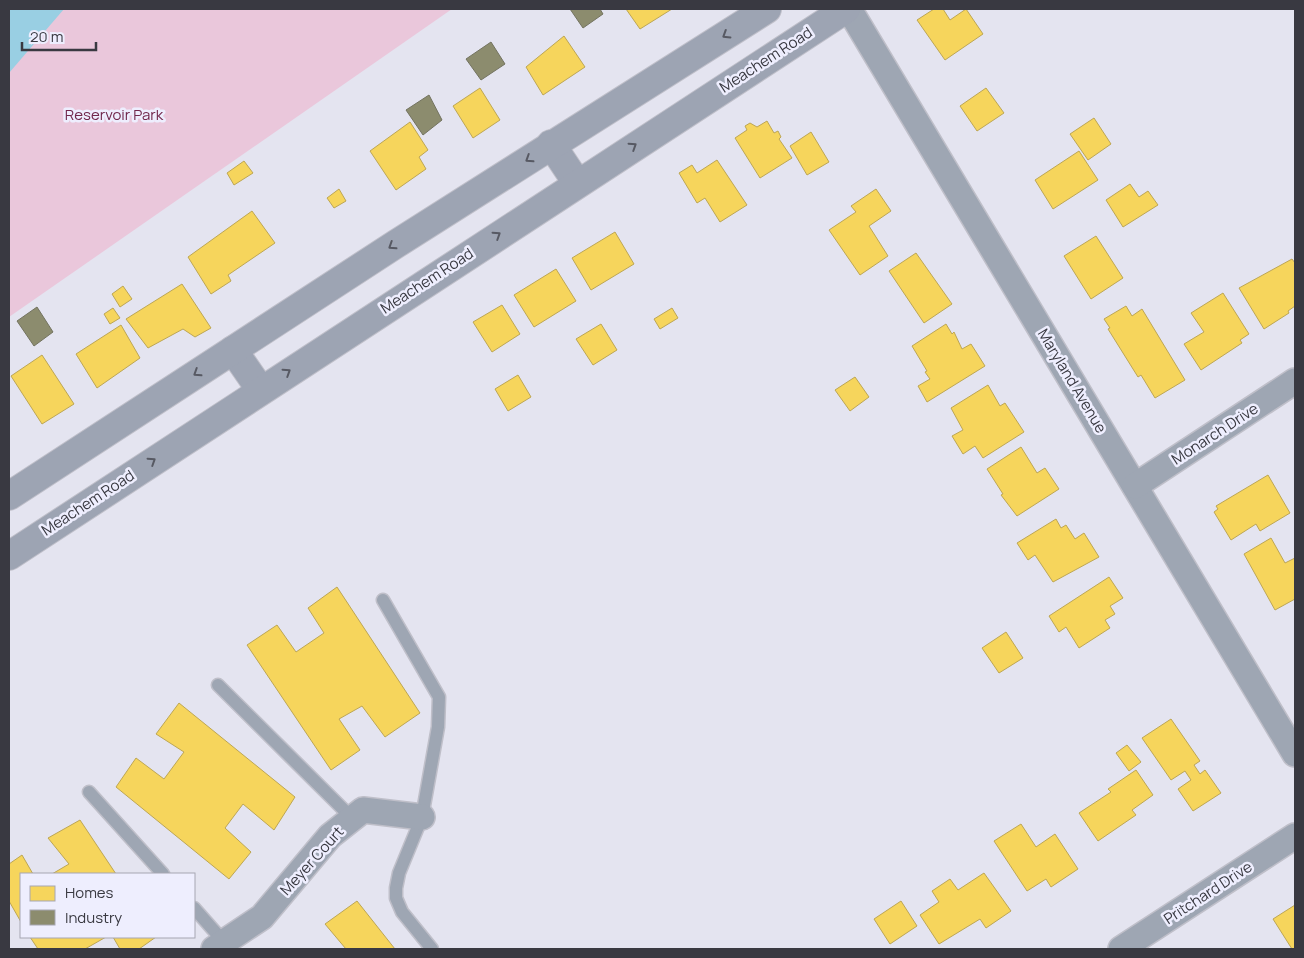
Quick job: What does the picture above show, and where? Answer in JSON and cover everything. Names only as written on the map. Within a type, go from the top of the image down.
[{"type":"street","points":[[9,496],[551,144],[767,9]]},
{"type":"street","name":"Meachem Road","points":[[9,556],[260,389],[847,9]]},
{"type":"street","name":"Maryland Avenue","points":[[847,9],[1295,754]]},
{"type":"street","points":[[551,144],[577,183]]},
{"type":"street","points":[[233,350],[260,389]]},
{"type":"street","name":"Monarch Drive","points":[[1135,486],[1295,381]]},
{"type":"street","name":"Meyer Court","points":[[217,947],[262,916],[330,836],[362,810],[422,817]]},
{"type":"street","name":"Pritchard Drive","points":[[1121,949],[1295,836]]},
{"type":"lane","points":[[383,600],[439,697],[438,727],[422,817],[399,873],[396,898],[402,912],[432,949]]},
{"type":"lane","points":[[218,685],[352,818]]},
{"type":"lane","points":[[89,792],[162,873]]},
{"type":"lane","points":[[195,910],[217,947]]},
{"type":"green space","name":"Reservoir Park","points":[[9,9],[452,9],[9,317]]},
{"type":"water","points":[[9,9],[64,9],[9,73]]},
{"type":"building: Homes","points":[[626,9],[672,9],[640,29]]},
{"type":"building: Homes","points":[[934,9],[943,9],[950,20],[966,9],[983,34],[945,60],[917,20]]},
{"type":"building: Homes","points":[[564,36],[585,67],[543,95],[526,67]]},
{"type":"building: Homes","points":[[480,88],[500,120],[473,138],[453,106]]},
{"type":"building: Homes","points":[[986,88],[1004,113],[977,131],[960,106]]},
{"type":"building: Homes","points":[[1094,118],[1111,144],[1088,160],[1070,134]]},
{"type":"building: Homes","points":[[767,121],[774,133],[778,131],[781,137],[779,139],[792,158],[760,178],[735,138],[747,130],[745,126],[750,123],[757,127]]},
{"type":"building: Homes","points":[[410,122],[428,150],[419,157],[426,169],[396,190],[370,151]]},
{"type":"building: Homes","points":[[811,132],[829,162],[807,175],[790,146]]},
{"type":"building: Homes","points":[[1079,151],[1098,180],[1053,209],[1035,180]]},
{"type":"building: Homes","points":[[717,160],[747,205],[720,222],[705,198],[697,203],[679,173],[692,165],[697,173]]},
{"type":"building: Homes","points":[[244,161],[253,173],[234,185],[227,173]]},
{"type":"building: Homes","points":[[1130,184],[1139,197],[1148,191],[1158,205],[1123,227],[1106,200]]},
{"type":"building: Homes","points":[[339,189],[346,201],[334,208],[327,198]]},
{"type":"building: Homes","points":[[876,189],[891,211],[869,226],[888,256],[860,275],[829,230],[856,212],[851,206]]},
{"type":"building: Homes","points":[[252,211],[275,243],[228,275],[231,281],[211,294],[188,257]]},
{"type":"building: Homes","points":[[615,232],[634,264],[591,290],[572,258]]},
{"type":"building: Homes","points":[[1096,236],[1123,278],[1091,299],[1064,256]]},
{"type":"building: Homes","points":[[916,253],[952,304],[924,323],[889,271]]},
{"type":"building: Homes","points":[[1292,259],[1295,263],[1295,306],[1288,311],[1289,313],[1264,329],[1239,288]]},
{"type":"building: Homes","points":[[556,269],[576,301],[534,327],[514,295]]},
{"type":"building: Homes","points":[[182,284],[211,328],[195,337],[183,329],[148,348],[126,319]]},
{"type":"building: Homes","points":[[123,286],[132,299],[120,307],[112,294]]},
{"type":"building: Homes","points":[[1223,293],[1249,334],[1240,340],[1242,343],[1201,370],[1184,344],[1204,332],[1191,313]]},
{"type":"building: Homes","points":[[502,305],[520,334],[492,352],[473,322]]},
{"type":"building: Homes","points":[[1126,306],[1132,316],[1142,309],[1185,380],[1155,398],[1141,375],[1138,377],[1108,329],[1110,328],[1104,319]]},
{"type":"building: Homes","points":[[113,308],[120,318],[110,324],[104,314]]},
{"type":"building: Homes","points":[[672,308],[678,318],[660,329],[654,319]]},
{"type":"building: Homes","points":[[601,324],[617,350],[593,365],[576,339]]},
{"type":"building: Homes","points":[[946,324],[952,334],[954,332],[962,349],[971,344],[985,366],[927,402],[918,386],[930,379],[912,346]]},
{"type":"building: Homes","points":[[121,325],[140,358],[97,388],[76,354]]},
{"type":"building: Homes","points":[[42,355],[74,404],[42,424],[11,376]]},
{"type":"building: Homes","points":[[518,375],[531,397],[508,411],[495,389]]},
{"type":"building: Homes","points":[[855,377],[869,397],[850,411],[835,390]]},
{"type":"building: Homes","points":[[988,385],[1000,406],[1005,403],[1024,432],[983,458],[975,446],[963,454],[952,436],[963,430],[951,408]]},
{"type":"building: Homes","points":[[1021,447],[1037,473],[1045,468],[1059,489],[1017,516],[1001,495],[1003,494],[987,469]]},
{"type":"building: Homes","points":[[1268,475],[1290,513],[1260,531],[1256,524],[1231,540],[1214,512],[1218,509],[1216,506]]},
{"type":"building: Homes","points":[[1056,519],[1061,528],[1066,525],[1075,539],[1084,533],[1099,557],[1053,582],[1035,555],[1028,560],[1017,543]]},
{"type":"building: Homes","points":[[1271,538],[1285,563],[1295,558],[1295,599],[1275,610],[1244,554]]},
{"type":"building: Homes","points":[[1109,577],[1123,598],[1110,606],[1115,614],[1105,620],[1110,628],[1079,648],[1066,627],[1059,632],[1049,616]]},
{"type":"building: Homes","points":[[337,587],[420,713],[385,737],[362,706],[339,719],[360,750],[331,770],[247,645],[277,625],[296,652],[324,633],[308,608]]},
{"type":"building: Homes","points":[[1006,632],[1023,658],[999,673],[982,648]]},
{"type":"building: Homes","points":[[179,703],[295,797],[274,830],[243,804],[225,828],[251,852],[229,879],[116,787],[136,758],[164,779],[184,752],[156,734]]},
{"type":"building: Homes","points":[[1171,719],[1200,761],[1194,765],[1200,774],[1205,770],[1221,793],[1193,811],[1178,789],[1191,780],[1185,771],[1171,780],[1142,738]]},
{"type":"building: Homes","points":[[1127,745],[1141,762],[1129,771],[1116,753]]},
{"type":"building: Homes","points":[[1136,770],[1153,795],[1132,810],[1136,815],[1098,841],[1079,813],[1111,792],[1108,789]]},
{"type":"building: Homes","points":[[80,820],[115,873],[54,873],[69,864],[48,838]]},
{"type":"building: Homes","points":[[1021,824],[1036,847],[1055,834],[1078,869],[1051,887],[1046,879],[1027,891],[994,841]]},
{"type":"building: Homes","points":[[22,855],[32,873],[20,873],[20,920],[9,901],[9,864]]},
{"type":"building: Homes","points":[[984,873],[1011,911],[986,928],[980,919],[939,944],[920,915],[939,902],[932,891],[950,879],[958,890]]},
{"type":"building: Homes","points":[[357,901],[395,949],[346,949],[325,924]]},
{"type":"building: Homes","points":[[901,901],[917,926],[890,944],[874,919]]},
{"type":"building: Homes","points":[[1295,905],[1295,949],[1292,949],[1273,919]]},
{"type":"building: Homes","points":[[31,938],[104,938],[85,949],[38,949]]},
{"type":"building: Homes","points":[[114,938],[155,938],[139,949],[120,949]]},
{"type":"building: Industry","points":[[570,9],[600,9],[603,14],[583,28]]},
{"type":"building: Industry","points":[[491,42],[505,64],[481,80],[466,59]]},
{"type":"building: Industry","points":[[429,95],[442,120],[423,135],[406,110]]},
{"type":"building: Industry","points":[[37,307],[53,332],[34,346],[17,321]]}]
